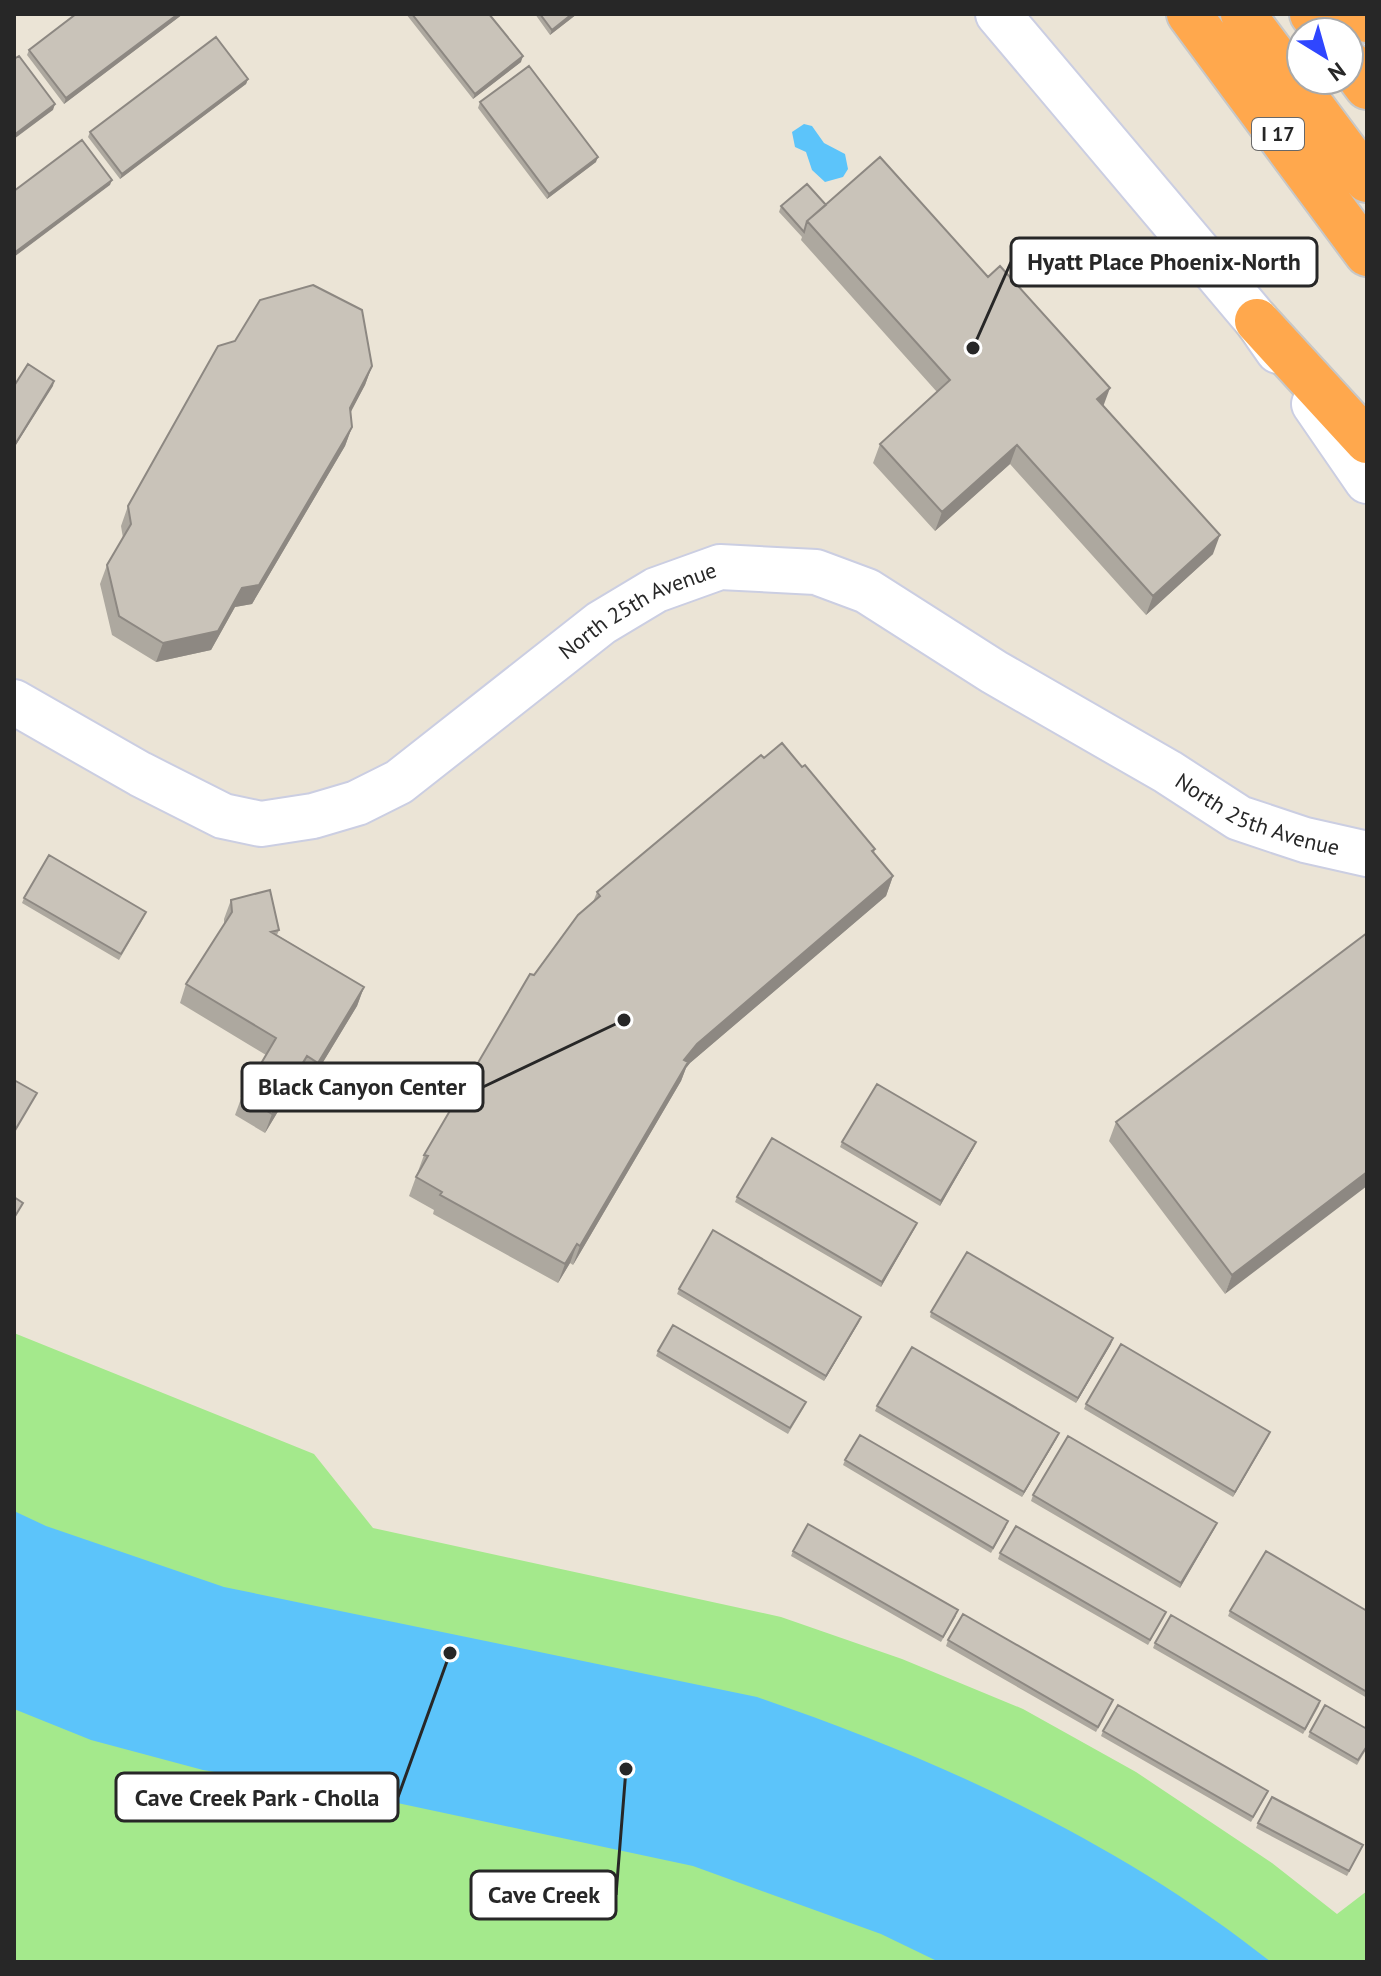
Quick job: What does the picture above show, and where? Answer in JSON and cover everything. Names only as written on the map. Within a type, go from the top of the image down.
[{"type":"highway","name":"I 17","points":[[1189,14],[1367,254]]},
{"type":"highway","points":[[1243,14],[1367,180]]},
{"type":"highway","points":[[1362,14],[1367,20]]},
{"type":"highway","points":[[1257,321],[1367,441]]},
{"type":"street","points":[[998,14],[1257,321],[1367,481]]},
{"type":"street","name":"North 25th Avenue","points":[[14,702],[140,774],[223,816],[261,824],[313,816],[357,803],[399,782],[601,623],[656,590],[720,567],[816,572],[867,591],[1239,818],[1305,840],[1367,854]]},
{"type":"green space","points":[[14,1333],[314,1454],[373,1528],[781,1617],[902,1659],[1023,1709],[1136,1772],[1272,1863],[1337,1914],[1367,1891],[1367,1962],[14,1962]]},
{"type":"water","points":[[804,124],[812,126],[824,143],[845,154],[848,169],[843,177],[825,182],[812,170],[806,152],[795,147],[792,132]]},
{"type":"water","points":[[14,1511],[46,1526],[224,1587],[757,1697],[893,1748],[1026,1808],[1152,1878],[1213,1918],[1271,1962],[939,1962],[881,1934],[693,1866],[388,1801],[203,1770],[91,1740],[14,1709]]},
{"type":"building","points":[[76,14],[178,14],[66,98],[29,50]]},
{"type":"building","points":[[412,14],[489,14],[523,56],[475,94]]},
{"type":"building","points":[[540,14],[572,14],[552,30]]},
{"type":"building","points":[[216,37],[248,79],[122,174],[90,132]]},
{"type":"building","points":[[19,56],[55,104],[14,135],[14,59]]},
{"type":"building","points":[[529,66],[598,157],[549,194],[480,102]]},
{"type":"building","points":[[82,140],[112,180],[14,253],[14,191]]},
{"type":"building","points":[[880,157],[988,277],[1000,266],[1110,388],[1097,399],[1220,535],[1153,596],[1017,445],[942,512],[880,444],[950,380],[807,221]]},
{"type":"building","points":[[807,184],[826,205],[807,221],[804,232],[781,206]]},
{"type":"building","points":[[313,285],[362,310],[372,366],[350,408],[352,427],[259,585],[242,588],[218,631],[163,643],[119,616],[107,565],[131,524],[128,506],[218,346],[235,341],[260,300]]},
{"type":"building","points":[[28,364],[54,381],[14,446],[14,386]]},
{"type":"building","points":[[782,743],[802,767],[805,765],[875,849],[872,851],[893,876],[697,1044],[684,1060],[688,1062],[580,1246],[577,1244],[565,1264],[440,1195],[442,1192],[416,1177],[428,1156],[424,1155],[530,974],[534,975],[578,915],[600,896],[597,892],[761,755],[764,758]]},
{"type":"building","points":[[49,855],[146,912],[121,954],[24,898]]},
{"type":"building","points":[[270,890],[279,930],[271,932],[364,987],[318,1063],[307,1056],[272,1114],[242,1096],[276,1038],[186,984],[232,912],[231,900]]},
{"type":"building","points":[[1367,933],[1367,1172],[1232,1275],[1116,1122]]},
{"type":"building","points":[[14,1080],[37,1093],[14,1132]]},
{"type":"building","points":[[877,1084],[976,1142],[941,1201],[842,1142]]},
{"type":"building","points":[[772,1138],[917,1223],[882,1282],[737,1197]]},
{"type":"building","points":[[14,1197],[23,1203],[14,1218]]},
{"type":"building","points":[[713,1230],[861,1317],[826,1376],[679,1289]]},
{"type":"building","points":[[967,1252],[1113,1338],[1078,1398],[931,1312]]},
{"type":"building","points":[[673,1325],[806,1402],[790,1428],[658,1351]]},
{"type":"building","points":[[1121,1344],[1270,1432],[1235,1492],[1086,1404]]},
{"type":"building","points":[[912,1347],[1059,1433],[1024,1492],[877,1406]]},
{"type":"building","points":[[860,1435],[1008,1521],[993,1548],[845,1460]]},
{"type":"building","points":[[1068,1436],[1217,1523],[1181,1583],[1033,1495]]},
{"type":"building","points":[[808,1524],[958,1610],[943,1637],[793,1551]]},
{"type":"building","points":[[1016,1526],[1166,1612],[1150,1640],[1000,1553]]},
{"type":"building","points":[[1266,1551],[1367,1611],[1367,1692],[1230,1611]]},
{"type":"building","points":[[963,1614],[1113,1700],[1098,1727],[948,1640]]},
{"type":"building","points":[[1171,1615],[1320,1701],[1305,1729],[1155,1643]]},
{"type":"building","points":[[1118,1705],[1268,1791],[1253,1817],[1103,1731]]},
{"type":"building","points":[[1325,1705],[1367,1729],[1367,1746],[1358,1760],[1310,1732]]},
{"type":"building","points":[[1272,1797],[1363,1845],[1349,1871],[1258,1823]]},
{"type":"place","name":"Hyatt Place Phoenix-North","points":[[973,348]]},
{"type":"place","name":"Black Canyon Center","points":[[624,1020]]},
{"type":"place","name":"Cave Creek Park - Cholla","points":[[450,1653]]},
{"type":"place","name":"Cave Creek","points":[[626,1769]]}]
